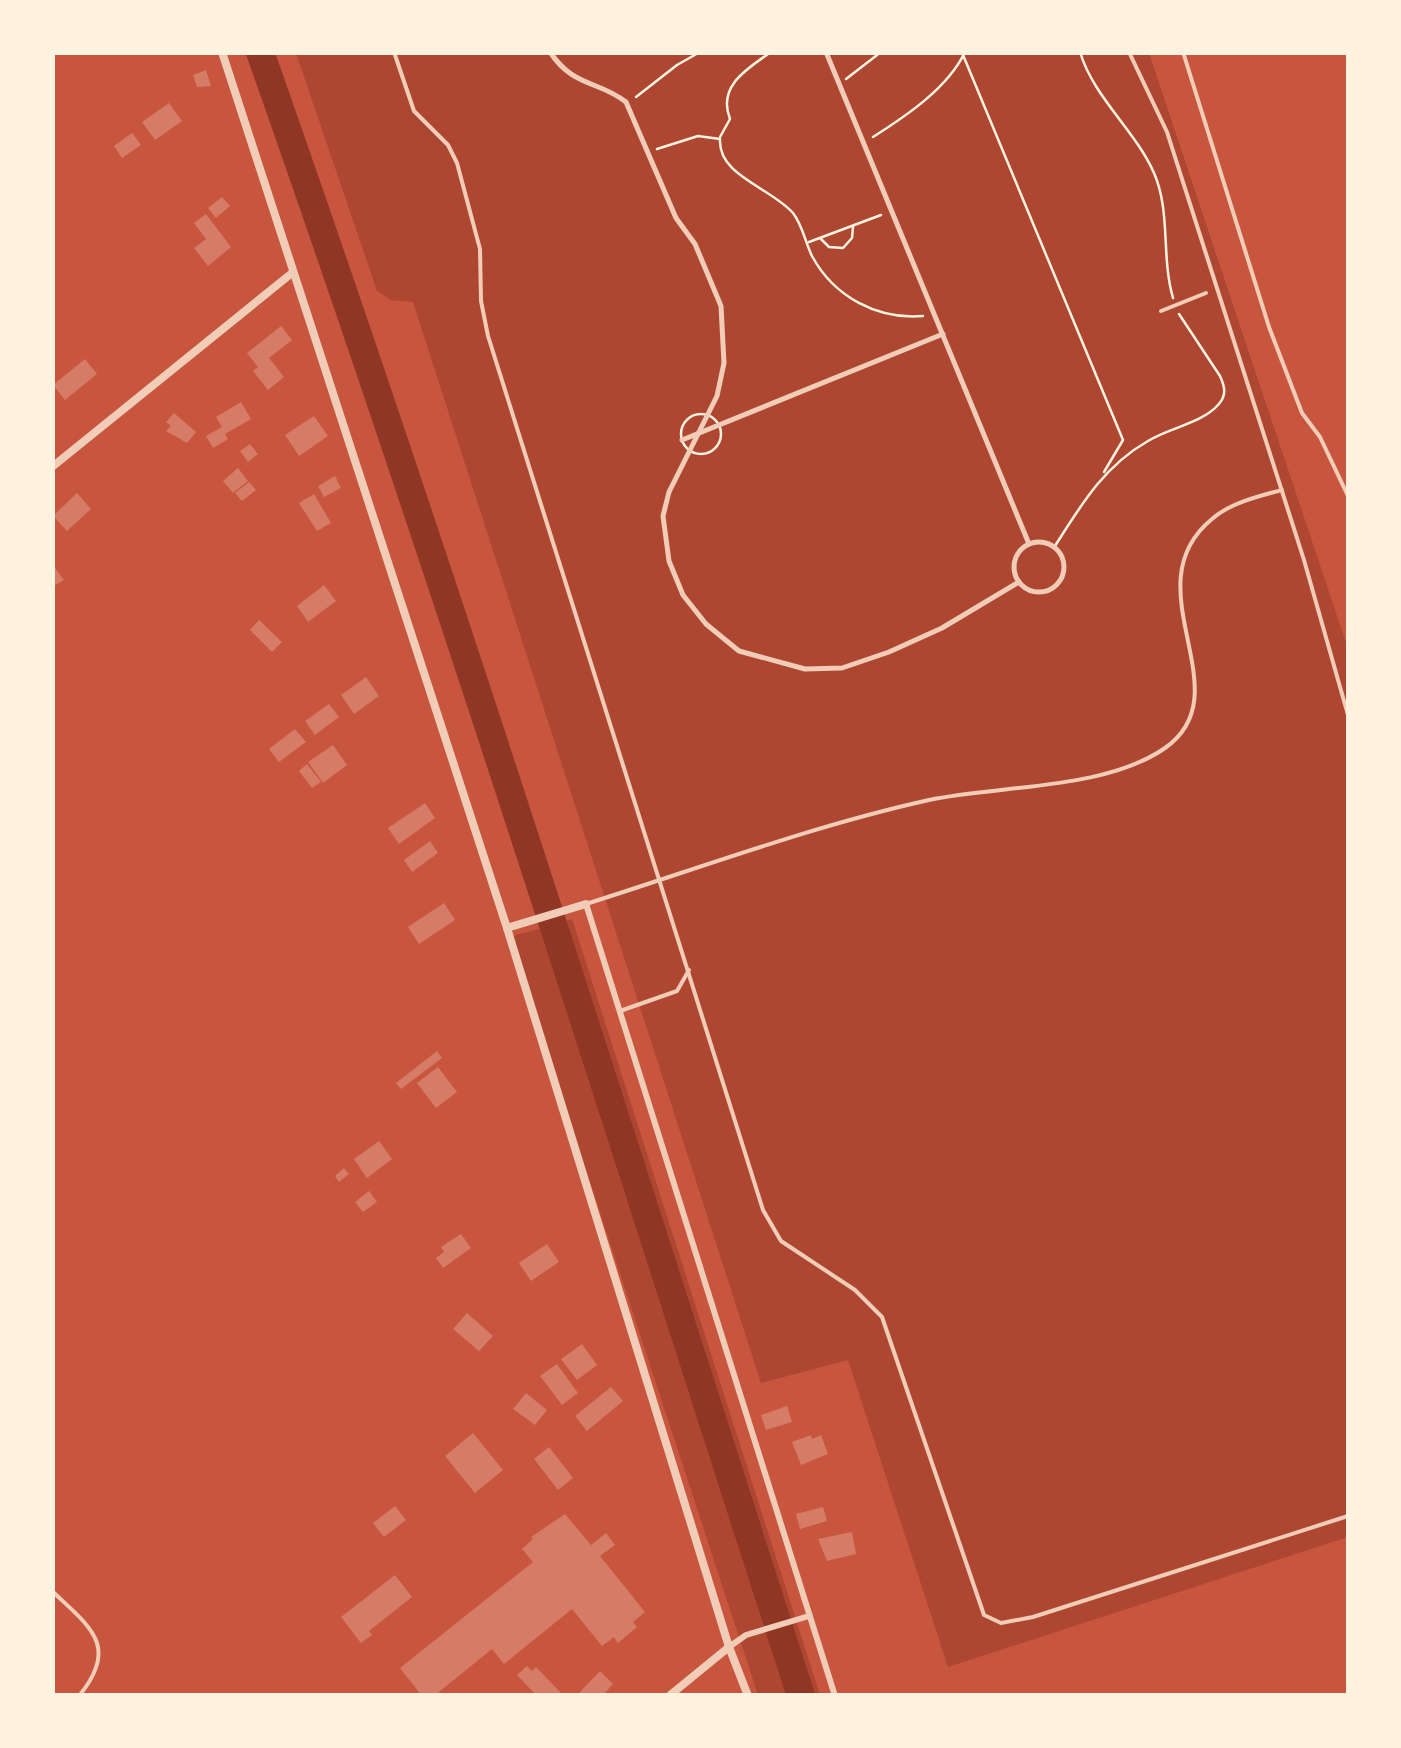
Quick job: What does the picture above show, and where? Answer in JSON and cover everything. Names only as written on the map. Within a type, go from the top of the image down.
[{"type":"street","points":[[222,52],[507,928],[748,1696]]},
{"type":"street","points":[[550,52],[573,78],[613,92],[627,104],[676,218],[707,267],[721,306],[724,364],[718,396],[669,492],[663,516],[669,561],[682,595],[706,624],[739,651],[806,670],[842,668],[942,628],[1019,582]]},
{"type":"street","points":[[826,52],[1029,544]]},
{"type":"street","points":[[52,467],[292,272]]},
{"type":"street","points":[[682,440],[942,334]]},
{"type":"street","points":[[1029,544],[1055,546],[1065,564],[1062,580],[1056,586],[1036,592],[1019,582],[1014,561],[1029,544]]},
{"type":"street","points":[[507,928],[586,904],[835,1696]]},
{"type":"street","points":[[669,1696],[746,1636],[808,1616]]},
{"type":"lane","points":[[394,52],[414,112],[448,145],[457,163],[480,248],[481,301],[488,336],[763,1210],[781,1241],[855,1290],[882,1317],[984,1615],[1001,1623],[1033,1617],[1348,1516]]},
{"type":"lane","points":[[1129,52],[1167,132],[1282,490],[1348,715]]},
{"type":"lane","points":[[1183,52],[1269,327],[1302,412],[1320,438],[1348,496]]},
{"type":"lane","points":[[1161,312],[1206,293]]},
{"type":"lane","points":[[586,904],[806,832],[931,800],[1113,772],[1147,760],[1170,744],[1187,722],[1194,701],[1195,676],[1180,594],[1183,554],[1213,517],[1282,490]]},
{"type":"lane","points":[[620,1012],[677,991],[689,970]]},
{"type":"lane","points":[[52,1591],[95,1633],[101,1653],[94,1677],[79,1696]]},
{"type":"path","points":[[627,104],[700,52]]},
{"type":"path","points":[[771,52],[732,84],[726,99],[730,119],[720,139],[720,149],[727,166],[785,206],[798,221],[806,243],[828,278],[860,304],[904,317],[934,314]]},
{"type":"path","points":[[839,83],[880,52]]},
{"type":"path","points":[[1080,52],[1095,86],[1155,174],[1175,306],[1225,386],[1216,408],[1130,452],[1100,480]]},
{"type":"path","points":[[864,143],[921,102],[959,65],[964,54]]},
{"type":"path","points":[[964,54],[1122,440],[1055,546]]},
{"type":"path","points":[[649,153],[698,136],[720,139]]},
{"type":"path","points":[[806,243],[892,210]]},
{"type":"path","points":[[820,238],[829,248],[843,248],[852,238],[852,226]]},
{"type":"shaded area","points":[[296,53],[1149,53],[1348,649],[1348,1537],[948,1667],[848,1360],[761,1383],[413,302],[391,300],[377,291]]},
{"type":"shaded area","points":[[572,919],[820,1695],[758,1695],[510,937]]},
{"type":"building","points":[[206,70],[211,86],[197,87],[193,75]]},
{"type":"building","points":[[169,103],[182,121],[155,140],[142,122]]},
{"type":"building","points":[[132,133],[141,145],[122,158],[114,146]]},
{"type":"building","points":[[222,197],[230,206],[216,218],[208,208]]},
{"type":"building","points":[[206,214],[231,247],[208,266],[194,248],[206,239],[194,223]]},
{"type":"building","points":[[281,326],[292,340],[269,358],[284,377],[268,390],[253,371],[258,367],[247,353]]},
{"type":"building","points":[[85,359],[97,374],[65,400],[53,385]]},
{"type":"building","points":[[241,402],[251,419],[225,434],[228,439],[213,448],[206,436],[222,427],[216,417]]},
{"type":"building","points":[[174,413],[196,432],[187,443],[166,431],[171,426],[166,422]]},
{"type":"building","points":[[314,416],[328,436],[299,456],[285,435]]},
{"type":"building","points":[[250,444],[258,454],[248,462],[240,451]]},
{"type":"building","points":[[238,468],[248,481],[233,493],[223,481]]},
{"type":"building","points":[[335,476],[341,488],[324,497],[318,486]]},
{"type":"building","points":[[249,482],[256,490],[242,501],[235,493]]},
{"type":"building","points":[[77,493],[91,509],[67,531],[53,516]]},
{"type":"building","points":[[314,494],[331,523],[317,531],[299,503]]},
{"type":"building","points":[[52,564],[64,580],[52,587]]},
{"type":"building","points":[[324,585],[336,601],[308,622],[297,606]]},
{"type":"building","points":[[259,620],[282,642],[272,652],[250,630]]},
{"type":"building","points":[[366,677],[379,696],[354,714],[341,695]]},
{"type":"building","points":[[329,704],[339,717],[315,735],[305,721]]},
{"type":"building","points":[[295,729],[306,742],[279,762],[269,749]]},
{"type":"building","points":[[333,745],[347,765],[323,783],[308,762]]},
{"type":"building","points":[[307,764],[321,782],[312,788],[299,771]]},
{"type":"building","points":[[425,803],[435,818],[399,844],[388,828]]},
{"type":"building","points":[[430,841],[438,853],[412,872],[404,860]]},
{"type":"building","points":[[444,903],[455,920],[419,944],[408,927]]},
{"type":"building","points":[[437,1051],[442,1058],[401,1089],[396,1083]]},
{"type":"building","points":[[438,1067],[457,1092],[436,1108],[417,1083]]},
{"type":"building","points":[[379,1141],[392,1159],[367,1178],[354,1159]]},
{"type":"building","points":[[344,1168],[349,1174],[339,1182],[335,1176]]},
{"type":"building","points":[[369,1191],[377,1202],[363,1212],[355,1202]]},
{"type":"building","points":[[461,1234],[471,1248],[443,1268],[436,1258],[444,1252],[441,1247]]},
{"type":"building","points":[[547,1244],[559,1262],[531,1281],[519,1263]]},
{"type":"building","points":[[467,1313],[493,1336],[479,1351],[453,1329]]},
{"type":"building","points":[[582,1344],[597,1365],[577,1380],[561,1359]]},
{"type":"building","points":[[557,1364],[578,1393],[562,1405],[540,1376]]},
{"type":"building","points":[[611,1387],[623,1401],[587,1431],[575,1416]]},
{"type":"building","points":[[526,1393],[547,1410],[535,1425],[513,1409]]},
{"type":"building","points":[[787,1406],[792,1422],[766,1430],[761,1415]]},
{"type":"building","points":[[473,1433],[503,1470],[475,1493],[445,1456]]},
{"type":"building","points":[[811,1435],[812,1439],[821,1435],[828,1454],[801,1465],[792,1442]]},
{"type":"building","points":[[549,1447],[573,1478],[558,1490],[534,1459]]},
{"type":"building","points":[[395,1506],[406,1520],[384,1537],[373,1523]]},
{"type":"building","points":[[823,1507],[827,1521],[800,1529],[796,1514]]},
{"type":"building","points":[[565,1514],[591,1545],[606,1533],[615,1545],[600,1556],[645,1612],[633,1622],[637,1627],[618,1643],[614,1637],[602,1646],[572,1609],[504,1664],[492,1649],[434,1696],[422,1696],[400,1668],[533,1562],[522,1549],[531,1537]]},
{"type":"building","points":[[852,1532],[856,1554],[827,1561],[818,1539]]},
{"type":"building","points":[[395,1575],[412,1597],[369,1631],[372,1635],[361,1643],[341,1617]]},
{"type":"building","points":[[527,1666],[532,1671],[536,1667],[564,1696],[537,1696],[517,1675]]},
{"type":"building","points":[[600,1671],[613,1684],[602,1696],[581,1696],[579,1693]]},
{"type":"waterway","points":[[260,52],[469,666],[801,1696]]}]
